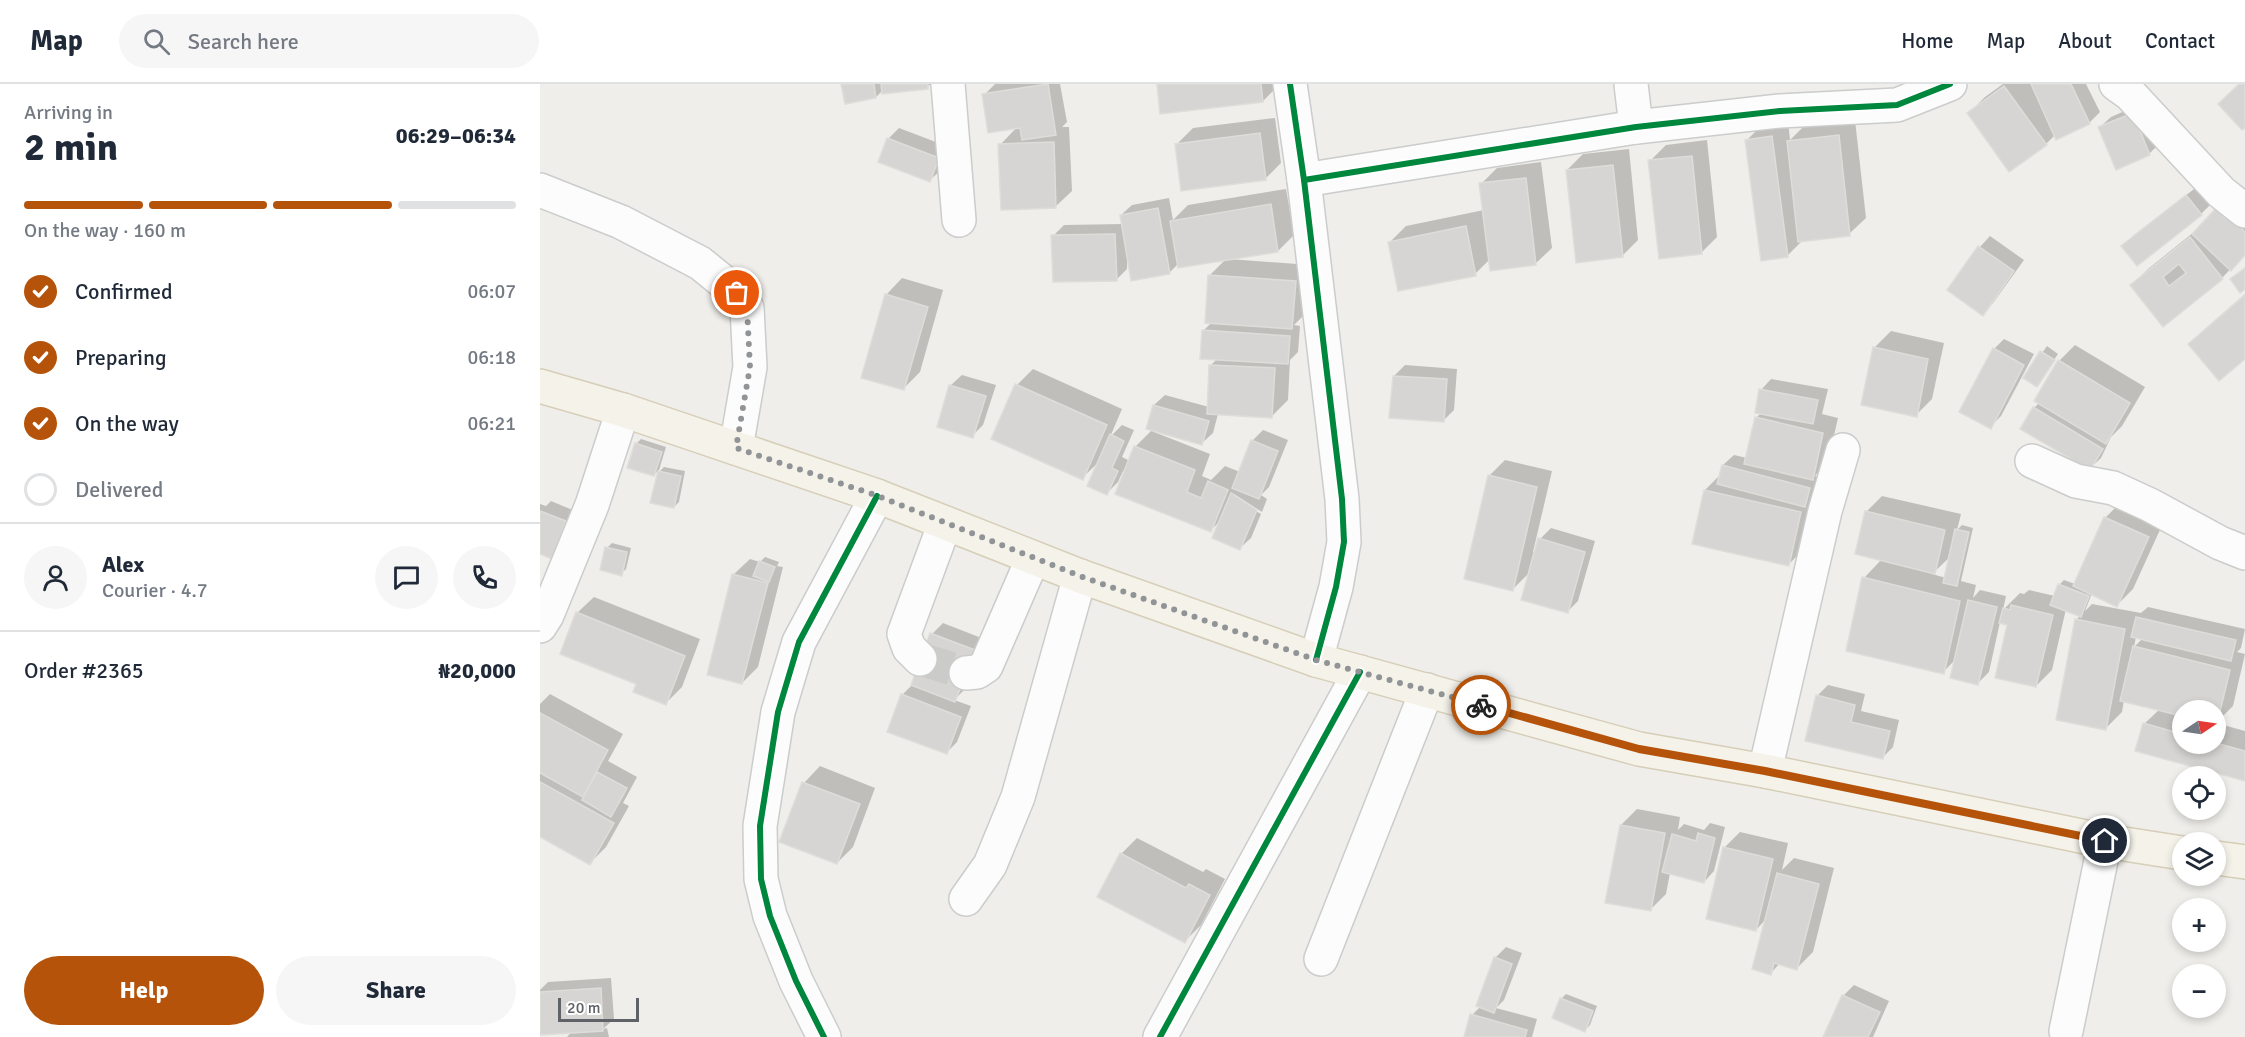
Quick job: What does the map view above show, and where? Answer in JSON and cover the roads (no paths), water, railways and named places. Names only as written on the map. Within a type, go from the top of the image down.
[{"type":"main road","points":[[540,386],[623,410],[878,496],[1080,576],[1316,660],[1639,749],[1765,771],[2105,841],[2172,851]]},
{"type":"main road","points":[[2226,859],[2245,862]]},
{"type":"street","points":[[948,84],[959,220]]},
{"type":"street","points":[[1290,84],[1304,180],[1342,498],[1344,542],[1336,587],[1316,660]]},
{"type":"street","points":[[1631,84],[1636,127]]},
{"type":"street","points":[[1304,180],[1636,127],[1780,111],[1896,95],[1950,84]]},
{"type":"street","points":[[2116,84],[2130,94],[2221,192],[2245,211]]},
{"type":"street","points":[[540,190],[621,222],[700,263],[737,293],[747,308],[750,367],[736,448]]},
{"type":"street","points":[[540,627],[592,505],[623,410]]},
{"type":"street","points":[[1765,771],[1825,511],[1843,450]]},
{"type":"street","points":[[2032,461],[2076,480],[2113,488],[2220,543],[2245,553]]},
{"type":"street","points":[[824,1037],[796,981],[770,916],[761,879],[760,826],[778,712],[799,642],[878,496]]},
{"type":"street","points":[[921,659],[909,648],[904,634],[945,523]]},
{"type":"street","points":[[966,673],[977,672],[986,666],[1033,558]]},
{"type":"street","points":[[966,899],[990,865],[1018,797],[1080,576]]},
{"type":"street","points":[[1160,1037],[1360,672]]},
{"type":"street","points":[[1321,959],[1426,690]]},
{"type":"street","points":[[2066,1032],[2105,841]]},
{"type":"tunnel","points":[[920,659],[966,673]]}]
